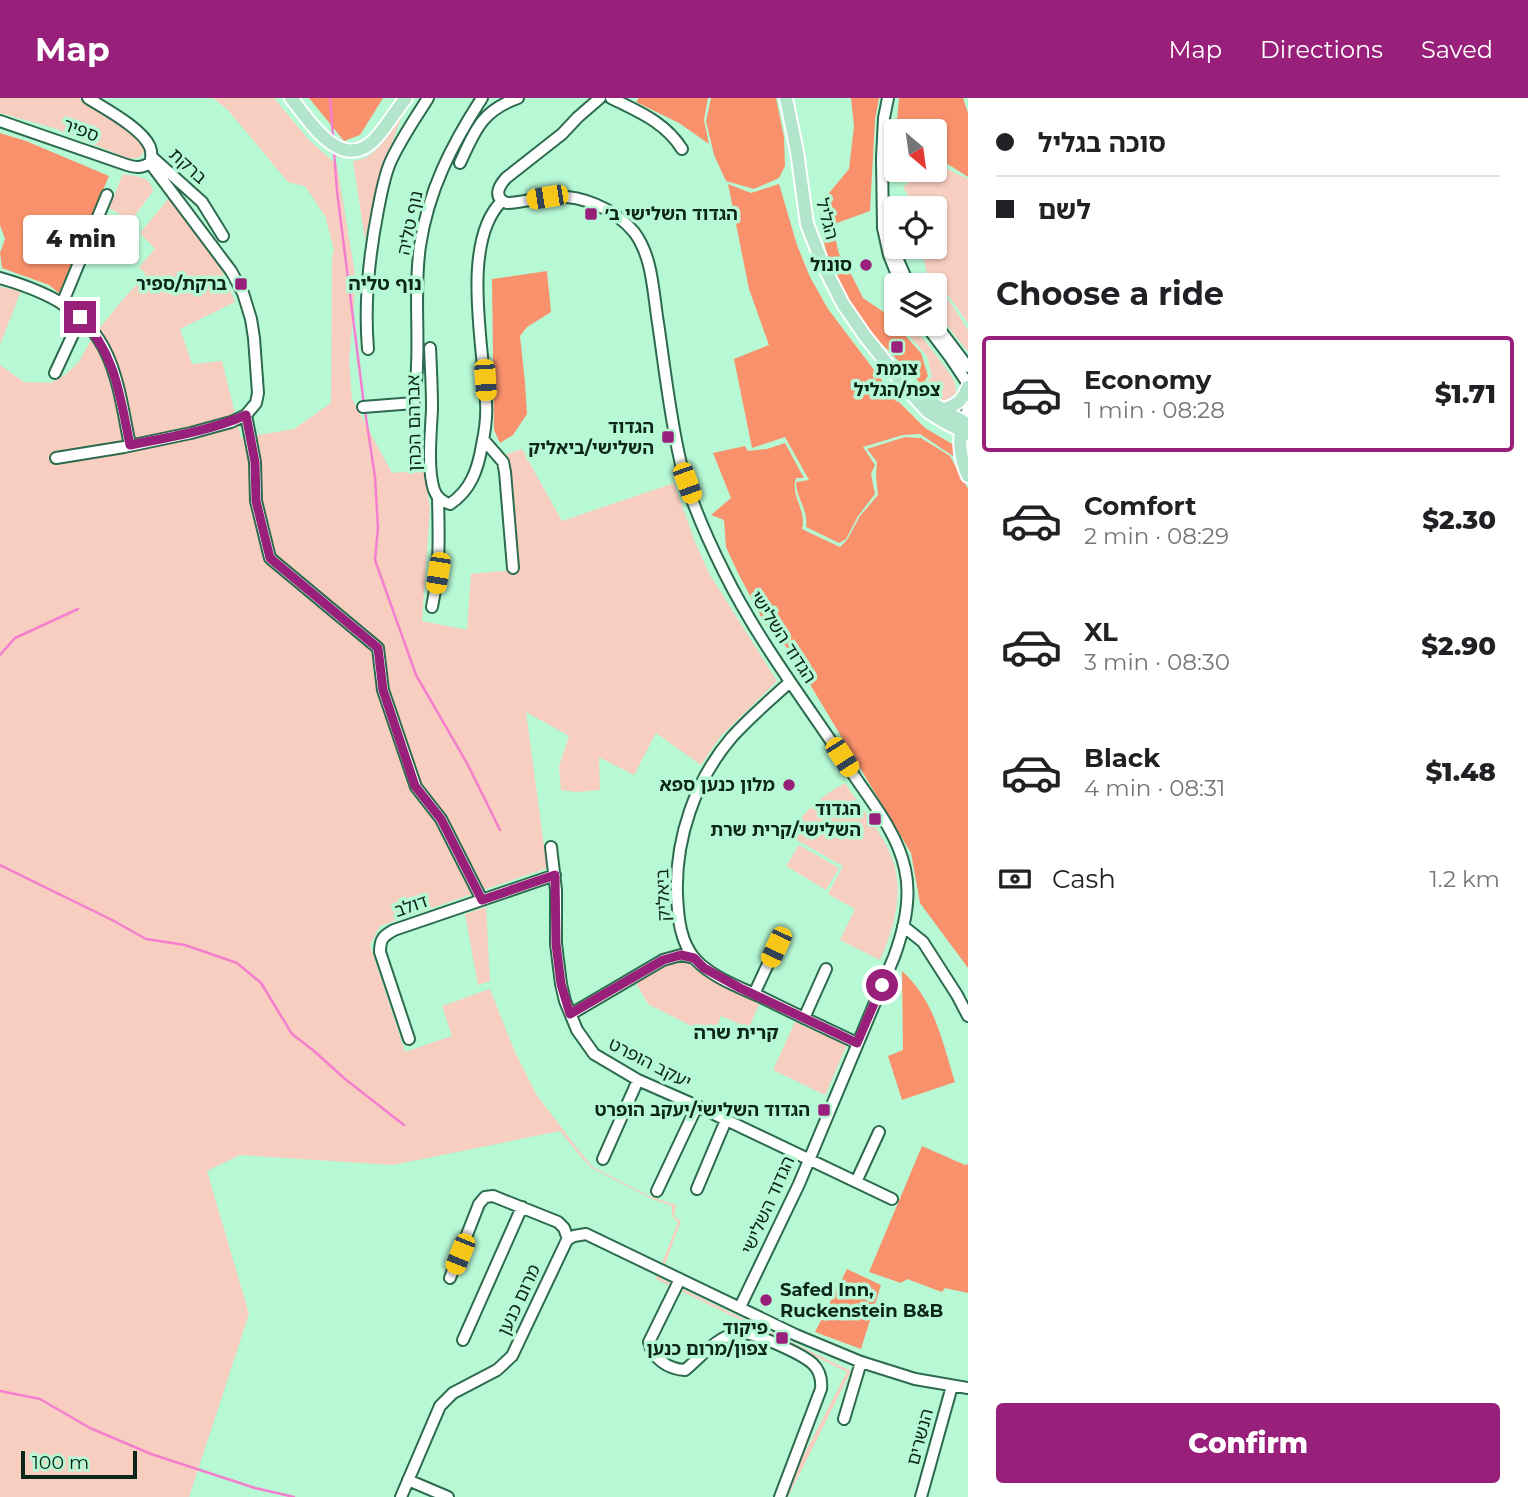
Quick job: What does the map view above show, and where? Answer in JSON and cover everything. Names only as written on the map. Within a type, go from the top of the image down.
[{"type":"main road","points":[[291,98],[329,142],[341,149],[354,150],[372,142],[406,98]]},
{"type":"main road","points":[[341,149],[368,135],[395,98]]},
{"type":"main road","name":"הגליל","points":[[786,98],[807,224],[823,265],[843,304],[865,336],[928,412],[965,424]]},
{"type":"main road","name":"הגליל","points":[[893,370],[932,403],[965,424]]},
{"type":"main road","points":[[944,409],[962,399],[968,385]]},
{"type":"main road","points":[[965,424],[961,456],[968,476]]},
{"type":"street","name":"ברקת","points":[[88,98],[146,139],[152,149],[151,160],[202,202],[223,236]]},
{"type":"street","name":"נוף טליה","points":[[368,349],[367,294],[381,197],[390,164],[428,98]]},
{"type":"street","name":"נוף טליה","points":[[363,407],[413,406],[417,365],[417,282],[426,216],[444,164],[464,125],[482,98]]},
{"type":"street","points":[[460,163],[482,120],[494,109],[517,98]]},
{"type":"street","points":[[438,498],[443,503],[450,504],[469,486],[476,474],[484,439],[486,404],[477,286],[478,264],[486,225],[493,210],[502,201],[499,185],[562,134],[600,98]]},
{"type":"street","points":[[611,98],[640,111],[660,124],[675,137],[682,149]]},
{"type":"street","points":[[888,98],[882,158],[883,228],[896,273]]},
{"type":"street","name":"ספיר","points":[[0,121],[137,168],[144,167],[151,160]]},
{"type":"street","points":[[882,158],[890,227],[904,273]]},
{"type":"street","points":[[56,458],[191,433],[231,422],[246,415],[256,403],[258,393],[254,338],[248,305],[231,271],[151,160]]},
{"type":"street","points":[[62,303],[107,195]]},
{"type":"street","name":"הגדוד השלישי","points":[[502,201],[512,203],[547,197],[575,198],[613,213],[640,241],[650,271],[672,417],[687,483],[706,532],[732,589],[755,630],[892,833],[906,872],[908,888],[903,926],[894,957],[771,1244],[740,1307]]},
{"type":"street","points":[[0,278],[34,289],[62,303],[91,328],[116,377],[130,445]]},
{"type":"street","points":[[55,373],[80,317]]},
{"type":"street","points":[[934,336],[968,385]]},
{"type":"street","points":[[945,336],[968,367]]},
{"type":"street","name":"אברהם הכהן","points":[[430,348],[431,469],[433,489],[438,498],[439,553],[432,607]]},
{"type":"street","points":[[246,415],[255,462],[256,501],[270,558],[378,648],[383,690],[415,786],[441,819],[482,900]]},
{"type":"street","points":[[484,439],[503,461],[513,568]]},
{"type":"street","name":"ביאליק","points":[[694,958],[682,933],[677,895],[680,850],[689,815],[704,778],[724,748],[750,718],[790,682]]},
{"type":"street","name":"יעקב הופרט","points":[[551,847],[561,984],[570,1014],[594,1054],[638,1080],[808,1159]]},
{"type":"street","name":"דולב","points":[[409,1039],[380,952],[384,935],[555,875]]},
{"type":"street","points":[[903,926],[923,942],[968,1016]]},
{"type":"street","points":[[754,994],[776,947]]},
{"type":"street","points":[[570,1014],[663,960],[681,955],[694,958],[704,968],[857,1043]]},
{"type":"street","points":[[804,1018],[826,969]]},
{"type":"street","points":[[603,1159],[638,1080]]},
{"type":"street","points":[[657,1191],[696,1106]]},
{"type":"street","points":[[696,1189],[726,1120]]},
{"type":"street","points":[[856,1182],[878,1132]]},
{"type":"street","points":[[808,1159],[892,1199]]},
{"type":"street","points":[[450,1278],[480,1204],[485,1197],[493,1195],[558,1222],[564,1228],[568,1239],[586,1234],[796,1335],[861,1363],[899,1375],[968,1388]]},
{"type":"street","points":[[463,1340],[522,1207]]},
{"type":"street","name":"מרום כנען","points":[[401,1497],[440,1406],[453,1393],[497,1370],[512,1356],[568,1239]]},
{"type":"street","points":[[680,1279],[649,1342],[655,1357],[677,1370],[685,1370],[716,1343],[740,1333],[755,1335],[799,1354],[818,1370],[822,1380],[821,1389],[780,1497]]},
{"type":"street","points":[[844,1419],[861,1363]]},
{"type":"street","name":"הנשרים","points":[[921,1497],[952,1386]]},
{"type":"street","points":[[408,1480],[448,1497]]},
{"type":"shaded area","points":[[0,98],[78,98],[124,128],[142,143],[145,149],[141,157],[129,159],[54,128],[0,113]]},
{"type":"shaded area","points":[[213,98],[274,98],[308,139],[337,165],[356,280],[349,361],[352,399],[392,473],[424,470],[430,508],[422,621],[467,630],[471,574],[513,570],[504,455],[522,449],[562,521],[674,483],[710,575],[777,681],[720,737],[701,765],[656,733],[634,775],[599,757],[600,790],[561,790],[559,766],[569,736],[526,712],[547,868],[380,926],[370,945],[405,1052],[452,1036],[442,1006],[490,989],[514,1050],[536,1094],[580,1152],[593,1167],[649,1196],[676,1205],[674,1216],[681,1221],[660,1278],[851,1371],[788,1497],[782,1497],[847,1372],[656,1279],[678,1222],[672,1216],[672,1206],[650,1198],[592,1168],[560,1131],[393,1165],[240,1155],[207,1171],[249,1314],[189,1497],[0,1497],[0,365],[24,382],[51,383],[79,362],[92,338],[146,274],[139,267],[155,249],[140,233],[170,197],[221,269],[235,302],[180,329],[192,364],[222,361],[241,438],[294,429],[331,403],[334,249],[325,216],[305,186],[288,182],[227,109]]},
{"type":"shaded area","points":[[309,98],[383,98],[360,135],[344,141]]},
{"type":"shaded area","points":[[639,98],[708,98],[704,120],[709,144],[679,123],[636,102]]},
{"type":"shaded area","points":[[711,98],[776,98],[784,137],[785,166],[779,178],[754,189],[726,181],[714,155],[706,121]]},
{"type":"shaded area","points":[[851,98],[879,98],[875,120],[870,211],[837,223],[834,233],[839,254],[863,298],[884,312],[884,336],[906,336],[921,353],[928,376],[922,385],[852,311],[832,276],[820,215],[825,198],[849,169],[854,126]]},
{"type":"shaded area","points":[[899,98],[963,98],[968,113],[968,177],[947,164],[947,119],[897,119]]},
{"type":"shaded area","points":[[406,105],[380,175],[365,240],[353,161],[363,159],[378,148]]},
{"type":"shaded area","points":[[0,133],[109,176],[59,293],[49,285],[2,268],[0,253],[5,239],[0,225]]},
{"type":"shaded area","points":[[947,169],[968,179],[968,323],[947,295],[947,273],[927,273],[924,259],[947,259],[947,196],[909,196],[903,187],[910,182],[947,182]]},
{"type":"shaded area","points":[[123,174],[146,179],[153,191],[131,221],[109,208]]},
{"type":"shaded area","points":[[728,184],[751,193],[779,184],[797,245],[810,277],[828,309],[896,399],[925,428],[954,445],[953,456],[920,434],[903,435],[863,447],[875,465],[871,474],[875,494],[858,516],[846,539],[839,543],[806,527],[806,515],[796,482],[809,480],[785,437],[752,448],[734,359],[769,345],[749,289]]},
{"type":"shaded area","points":[[547,271],[551,312],[527,327],[520,336],[527,414],[513,435],[500,443],[494,430],[492,279]]},
{"type":"shaded area","points":[[0,287],[21,291],[0,345]]},
{"type":"shaded area","points":[[947,299],[968,330],[968,352],[947,325]]},
{"type":"shaded area","points":[[910,336],[921,336],[955,383],[956,393],[941,404],[919,389],[932,377],[927,356]]},
{"type":"shaded area","points":[[905,437],[921,438],[950,456],[968,489],[968,968],[920,903],[911,853],[790,651],[765,624],[726,547],[724,520],[711,515],[731,498],[713,453],[745,446],[748,451],[767,449],[785,443],[804,478],[796,478],[795,485],[802,515],[802,529],[840,547],[860,516],[878,495],[877,462],[867,449]]},
{"type":"shaded area","points":[[845,783],[885,842],[897,878],[894,920],[880,960],[840,940],[855,909],[828,894],[843,866],[788,835],[813,806]]},
{"type":"shaded area","points":[[799,845],[839,868],[826,890],[786,866]]},
{"type":"shaded area","points":[[486,907],[490,981],[478,985],[465,914]]},
{"type":"shaded area","points":[[675,962],[686,962],[759,1004],[749,1028],[721,1016],[713,1037],[648,1004],[636,983]]},
{"type":"shaded area","points":[[902,971],[930,1008],[955,1082],[902,1100],[888,1056],[903,1050]]},
{"type":"shaded area","points":[[795,1022],[847,1045],[825,1095],[773,1070]]},
{"type":"shaded area","points":[[922,1146],[968,1164],[968,1293],[945,1288],[942,1292],[907,1279],[901,1283],[869,1272]]},
{"type":"shaded area","points":[[847,1269],[881,1285],[861,1349],[815,1332]]},
{"type":"waterway","points":[[330,98],[333,137]]},
{"type":"waterway","points":[[334,151],[364,405]]},
{"type":"waterway","points":[[365,411],[375,477],[378,528],[375,560],[416,675],[468,765],[500,830]]},
{"type":"waterway","points":[[0,655],[15,638],[78,609]]},
{"type":"waterway","points":[[0,865],[146,939],[185,945],[237,963],[261,983],[292,1034],[404,1125]]},
{"type":"waterway","points":[[0,1391],[40,1399],[90,1428],[151,1454],[255,1488],[294,1497]]},
{"type":"place","name":"הגדוד השלישי ב׳","points":[[591,214]]},
{"type":"place","name":"סונול","points":[[866,265]]},
{"type":"place","name":"ברקת/ספיר","points":[[241,284]]},
{"type":"place","name":"צומת צפת/הגליל","points":[[897,347]]},
{"type":"place","name":"הגדוד השלישי/ביאליק","points":[[668,437]]},
{"type":"place","name":"מלון כנען ספא","points":[[789,785]]},
{"type":"place","name":"הגדוד השלישי/קרית שרת","points":[[875,819]]},
{"type":"place","name":"הגדוד השלישי/יעקב הופרט","points":[[824,1110]]},
{"type":"place","name":"Safed Inn, Ruckenstein B&B","points":[[766,1300]]},
{"type":"place","name":"פיקוד צפון/מרום כנען","points":[[782,1338]]},
{"type":"district","name":"נוף טליה","points":[[385,283]]},
{"type":"district","name":"קרית שרה","points":[[736,1032]]},
{"type":"route","points":[[80,317],[91,328],[111,363],[130,445],[191,433],[246,415],[255,462],[256,501],[270,558],[378,648],[383,690],[415,786],[441,819],[482,900],[555,875],[556,944],[561,984],[570,1014],[663,960],[681,955],[694,958],[704,968],[740,988],[857,1043],[882,985]]}]
